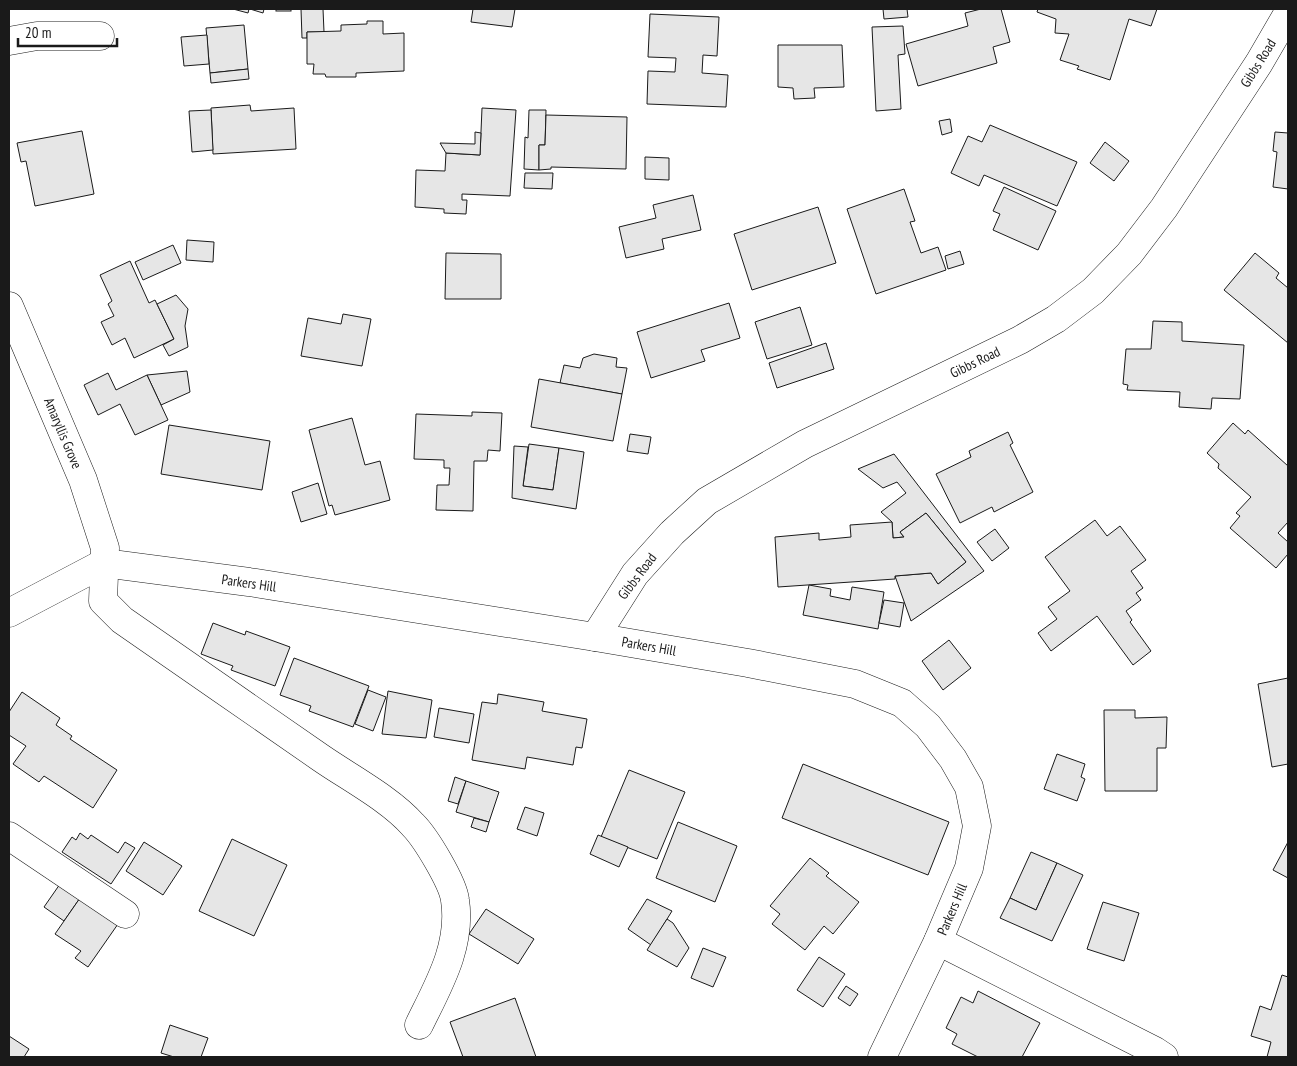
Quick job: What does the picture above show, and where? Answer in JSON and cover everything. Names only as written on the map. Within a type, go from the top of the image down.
[{"type":"street","name":"Gibbs Road","points":[[595,637],[635,574],[672,533],[707,501],[805,444],[1020,340],[1056,319],[1093,291],[1129,254],[1164,208],[1259,63],[1288,13]]},
{"type":"street","points":[[9,41],[37,36],[100,36]]},
{"type":"street","name":"Amaryllis Grove","points":[[9,306],[83,480],[105,548],[103,601],[122,620],[396,808],[414,826],[433,854],[455,898],[457,925],[454,946],[419,1026]]},
{"type":"street","name":"Parkers Hill","points":[[104,563],[249,582],[748,663],[855,684],[902,703],[928,726],[953,759],[969,787],[977,826],[969,868],[938,942],[882,1057]]},
{"type":"street","points":[[9,614],[104,563]]},
{"type":"street","points":[[9,836],[125,914]]},
{"type":"street","points":[[938,942],[1164,1057]]},
{"type":"building","points":[[233,9],[249,9],[248,13]]},
{"type":"building","points":[[250,9],[264,9],[263,13]]},
{"type":"building","points":[[276,9],[291,9],[291,11],[276,11]]},
{"type":"building","points":[[301,9],[323,9],[324,32],[307,32],[307,38],[302,38]]},
{"type":"building","points":[[473,9],[515,9],[512,27],[471,22]]},
{"type":"building","points":[[883,9],[907,9],[908,17],[884,19]]},
{"type":"building","points":[[981,9],[1001,9],[1010,42],[993,47],[997,63],[918,86],[906,44],[968,26],[965,13]]},
{"type":"building","points":[[1038,9],[1157,9],[1151,26],[1129,19],[1110,80],[1077,69],[1079,66],[1060,60],[1069,34],[1055,33],[1056,19],[1037,12]]},
{"type":"building","points":[[650,14],[719,17],[717,56],[703,55],[702,73],[728,75],[726,107],[647,104],[648,71],[675,72],[676,58],[648,57]]},
{"type":"building","points":[[367,21],[383,21],[383,34],[404,33],[404,71],[356,73],[356,77],[326,77],[325,74],[313,74],[314,64],[307,64],[307,32],[341,31],[341,25],[367,24]]},
{"type":"building","points":[[244,25],[248,69],[210,73],[206,28]]},
{"type":"building","points":[[903,26],[905,54],[898,55],[901,109],[876,111],[872,27]]},
{"type":"building","points":[[207,35],[209,64],[184,66],[181,37]]},
{"type":"building","points":[[778,45],[842,45],[844,87],[814,88],[815,98],[794,99],[793,88],[778,87]]},
{"type":"building","points":[[248,69],[249,79],[211,83],[210,73]]},
{"type":"building","points":[[250,105],[251,111],[294,108],[296,149],[213,154],[211,108]]},
{"type":"building","points":[[482,108],[516,110],[510,196],[462,194],[462,200],[467,200],[466,214],[444,213],[444,209],[415,207],[416,170],[445,171],[446,153],[480,155]]},
{"type":"building","points":[[211,110],[213,150],[192,152],[189,111]]},
{"type":"building","points":[[529,110],[546,110],[545,145],[539,145],[539,170],[524,169],[525,137],[528,138]]},
{"type":"building","points":[[546,115],[627,117],[626,169],[551,167],[551,169],[539,170],[539,145],[545,145]]},
{"type":"building","points":[[950,119],[952,132],[942,135],[939,121]]},
{"type":"building","points":[[990,125],[1077,162],[1057,206],[984,175],[979,186],[951,173],[968,136],[982,142]]},
{"type":"building","points":[[82,131],[94,194],[35,206],[26,161],[21,162],[17,143]]},
{"type":"building","points":[[475,132],[481,133],[480,155],[446,153],[440,143],[475,144]]},
{"type":"building","points":[[1275,132],[1288,133],[1288,189],[1273,187],[1277,152],[1273,151]]},
{"type":"building","points":[[1105,142],[1129,161],[1114,181],[1090,163]]},
{"type":"building","points":[[645,157],[669,158],[669,180],[645,179]]},
{"type":"building","points":[[525,173],[553,173],[552,189],[524,188]]},
{"type":"building","points":[[1004,187],[1056,211],[1038,250],[993,230],[1000,214],[993,211]]},
{"type":"building","points":[[904,189],[915,221],[910,222],[921,253],[938,247],[946,270],[876,294],[847,209]]},
{"type":"building","points":[[693,195],[701,230],[662,239],[664,249],[626,258],[619,227],[656,218],[653,205]]},
{"type":"building","points":[[818,207],[836,263],[752,290],[734,234]]},
{"type":"building","points":[[187,240],[214,242],[213,262],[186,260]]},
{"type":"building","points":[[173,245],[181,263],[143,280],[135,262]]},
{"type":"building","points":[[960,251],[964,264],[948,269],[945,256]]},
{"type":"building","points":[[446,253],[501,254],[501,299],[445,299]]},
{"type":"building","points":[[1255,253],[1279,273],[1276,278],[1288,288],[1288,343],[1224,290]]},
{"type":"building","points":[[130,261],[149,303],[155,300],[174,339],[134,358],[125,338],[112,345],[101,322],[114,316],[108,304],[112,301],[100,275]]},
{"type":"building","points":[[176,295],[188,309],[185,326],[188,347],[169,356],[163,345],[174,339],[157,304]]},
{"type":"building","points":[[729,303],[740,338],[701,350],[705,361],[651,378],[637,332]]},
{"type":"building","points":[[800,307],[812,345],[767,359],[755,322]]},
{"type":"building","points":[[343,314],[371,319],[362,366],[301,356],[308,318],[341,324]]},
{"type":"building","points":[[1153,321],[1182,322],[1182,341],[1244,345],[1240,399],[1212,398],[1211,409],[1179,407],[1180,392],[1127,390],[1128,385],[1123,384],[1126,349],[1151,349]]},
{"type":"building","points":[[826,343],[834,369],[777,388],[769,363]]},
{"type":"building","points":[[594,354],[617,358],[616,367],[627,368],[622,394],[560,383],[564,365],[580,368],[583,358]]},
{"type":"building","points":[[187,371],[190,392],[161,405],[147,375]]},
{"type":"building","points":[[108,373],[116,390],[147,375],[168,420],[135,435],[120,404],[98,415],[84,385]]},
{"type":"building","points":[[539,379],[622,394],[613,441],[531,427]]},
{"type":"building","points":[[472,412],[502,413],[500,451],[488,450],[487,461],[474,461],[473,511],[436,510],[437,485],[449,485],[450,468],[444,468],[444,460],[414,459],[416,414],[472,416]]},
{"type":"building","points":[[352,418],[365,465],[380,461],[390,500],[335,515],[332,505],[329,506],[309,430]]},
{"type":"building","points":[[1233,423],[1245,434],[1248,430],[1288,466],[1288,522],[1278,533],[1288,542],[1288,554],[1276,568],[1230,528],[1240,516],[1236,513],[1251,497],[1218,468],[1219,464],[1207,453]]},
{"type":"building","points":[[169,425],[270,441],[262,490],[161,474]]},
{"type":"building","points":[[1008,432],[1013,443],[1010,445],[1033,492],[994,512],[992,507],[960,523],[936,474],[971,457],[969,451]]},
{"type":"building","points":[[630,434],[651,437],[648,454],[627,451]]},
{"type":"building","points":[[529,444],[559,448],[553,490],[523,486]]},
{"type":"building","points":[[514,446],[528,447],[523,486],[553,490],[559,448],[584,452],[576,509],[512,498]]},
{"type":"building","points":[[894,454],[984,571],[911,621],[895,576],[931,573],[938,584],[966,562],[926,513],[900,532],[904,537],[893,538],[892,522],[881,512],[906,493],[897,482],[883,488],[858,469]]},
{"type":"building","points":[[318,483],[327,514],[301,522],[292,492]]},
{"type":"building","points":[[926,513],[966,562],[938,584],[931,573],[895,576],[895,579],[778,587],[775,537],[819,533],[819,540],[851,537],[850,525],[892,522],[893,538],[904,537],[900,532]]},
{"type":"building","points":[[1095,520],[1107,536],[1120,526],[1146,560],[1131,571],[1143,588],[1136,593],[1141,600],[1126,611],[1132,620],[1130,622],[1151,651],[1133,665],[1097,616],[1051,651],[1038,633],[1057,619],[1048,607],[1070,591],[1045,557]]},
{"type":"building","points":[[995,529],[1009,548],[992,561],[977,542]]},
{"type":"building","points":[[809,585],[831,589],[830,596],[850,600],[852,587],[884,592],[878,629],[803,615]]},
{"type":"building","points":[[884,600],[904,603],[900,627],[879,623]]},
{"type":"building","points":[[213,623],[245,635],[246,631],[290,647],[275,686],[231,670],[233,666],[201,654]]},
{"type":"building","points":[[949,640],[971,668],[943,690],[922,661]]},
{"type":"building","points":[[294,658],[369,686],[353,727],[309,711],[311,706],[280,695]]},
{"type":"building","points":[[1288,678],[1288,764],[1272,767],[1258,684]]},
{"type":"building","points":[[368,690],[386,697],[373,731],[355,724]]},
{"type":"building","points":[[388,691],[432,700],[426,738],[382,734]]},
{"type":"building","points":[[22,692],[60,718],[56,725],[72,736],[70,739],[117,770],[93,808],[44,776],[39,782],[13,764],[26,746],[9,735],[9,712]]},
{"type":"building","points":[[498,694],[544,702],[542,711],[587,719],[582,748],[576,747],[573,765],[527,757],[525,769],[472,760],[482,702],[497,704]]},
{"type":"building","points":[[439,708],[474,714],[469,743],[434,737]]},
{"type":"building","points":[[1104,710],[1135,710],[1135,718],[1167,717],[1166,748],[1157,748],[1157,791],[1105,791]]},
{"type":"building","points":[[1057,754],[1085,764],[1081,777],[1085,779],[1077,801],[1044,789]]},
{"type":"building","points":[[803,764],[949,822],[928,875],[782,818]]},
{"type":"building","points":[[629,770],[685,792],[657,859],[601,837]]},
{"type":"building","points":[[455,777],[466,781],[458,804],[448,801]]},
{"type":"building","points":[[466,781],[499,792],[489,822],[456,812]]},
{"type":"building","points":[[525,807],[544,813],[537,836],[517,829]]},
{"type":"building","points":[[474,818],[489,822],[486,832],[471,827]]},
{"type":"building","points":[[678,822],[737,846],[715,902],[656,878]]},
{"type":"building","points":[[80,833],[88,839],[91,835],[118,853],[125,842],[135,848],[111,884],[62,852],[72,837],[76,840]]},
{"type":"building","points":[[598,835],[628,847],[619,867],[590,854]]},
{"type":"building","points":[[232,839],[287,865],[254,936],[199,911]]},
{"type":"building","points":[[144,842],[182,866],[163,895],[126,871]]},
{"type":"building","points":[[1288,842],[1288,878],[1273,870]]},
{"type":"building","points":[[1031,852],[1057,863],[1036,910],[1010,898]]},
{"type":"building","points":[[810,858],[829,873],[826,876],[859,902],[833,934],[824,926],[805,950],[772,924],[780,914],[770,906]]},
{"type":"building","points":[[1057,863],[1083,875],[1052,941],[1000,918],[1010,898],[1036,910]]},
{"type":"building","points":[[60,884],[80,898],[64,921],[44,907]]},
{"type":"building","points":[[80,898],[118,924],[88,967],[75,958],[81,951],[55,934]]},
{"type":"building","points":[[647,899],[672,911],[651,945],[628,929]]},
{"type":"building","points":[[1103,902],[1139,913],[1124,961],[1087,949]]},
{"type":"building","points":[[486,909],[534,939],[518,964],[469,934]]},
{"type":"building","points":[[667,919],[673,923],[689,948],[677,967],[647,950]]},
{"type":"building","points":[[703,948],[726,957],[713,987],[691,978]]},
{"type":"building","points":[[819,957],[845,974],[823,1007],[797,990]]},
{"type":"building","points":[[1282,975],[1288,977],[1288,1057],[1267,1057],[1271,1042],[1251,1036],[1260,1006],[1271,1010]]},
{"type":"building","points":[[846,986],[858,994],[850,1006],[838,998]]},
{"type":"building","points":[[978,991],[1040,1023],[1022,1057],[978,1057],[952,1044],[957,1034],[946,1028],[961,997],[973,1003]]},
{"type":"building","points":[[515,998],[536,1057],[463,1057],[450,1022]]},
{"type":"building","points":[[170,1025],[208,1038],[201,1057],[174,1057],[161,1053]]},
{"type":"building","points":[[9,1036],[29,1049],[24,1057],[9,1057]]}]
